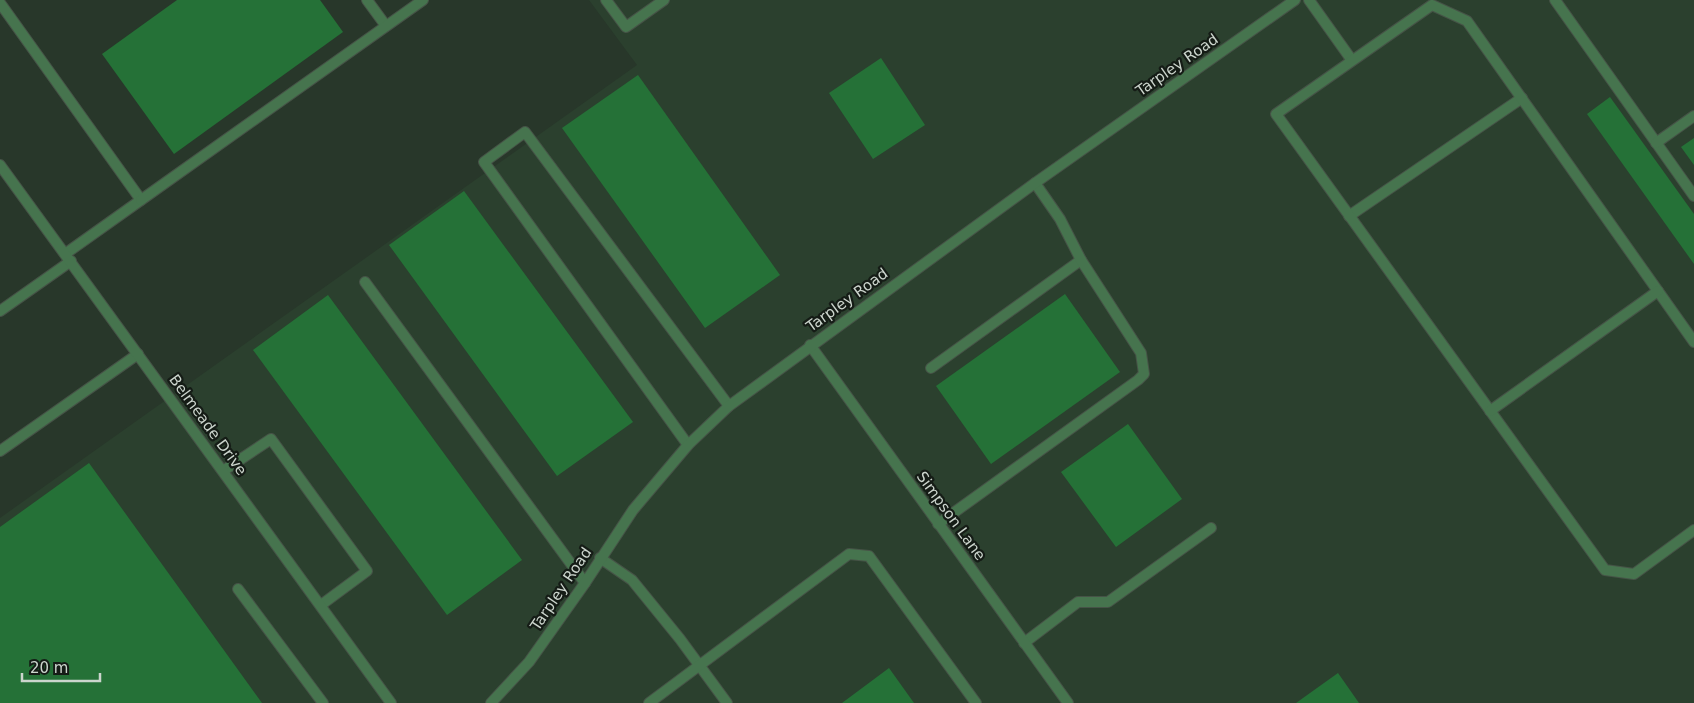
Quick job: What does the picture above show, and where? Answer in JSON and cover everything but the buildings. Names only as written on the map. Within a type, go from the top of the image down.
[{"type":"street","points":[[366,0],[386,26]]},
{"type":"street","points":[[0,311],[140,200],[423,0]]},
{"type":"street","points":[[606,0],[626,28],[664,0]]},
{"type":"street","name":"Tarpley Road","points":[[491,703],[529,662],[585,583],[632,510],[688,445],[729,406],[810,345],[1295,0]]},
{"type":"street","points":[[1309,0],[1351,60]]},
{"type":"street","points":[[1555,0],[1694,196]]},
{"type":"street","points":[[0,3],[140,200]]},
{"type":"street","points":[[1694,342],[1467,21],[1432,6],[1351,60],[1276,114],[1605,570],[1634,574],[1694,530]]},
{"type":"street","points":[[1350,216],[1522,98]]},
{"type":"street","points":[[1656,143],[1694,116]]},
{"type":"street","points":[[688,445],[484,162],[525,132],[729,406]]},
{"type":"street","name":"Belmeade Drive","points":[[0,165],[392,703]]},
{"type":"street","points":[[938,524],[1144,374],[1142,353],[1081,260],[1060,219],[1035,184]]},
{"type":"street","points":[[931,368],[1081,260]]},
{"type":"street","points":[[365,282],[585,583]]},
{"type":"street","points":[[1490,411],[1658,291]]},
{"type":"street","name":"Simpson Lane","points":[[810,345],[1068,703]]},
{"type":"street","points":[[0,451],[138,354]]},
{"type":"street","points":[[223,471],[270,439],[288,462],[366,571],[321,605]]},
{"type":"street","points":[[1024,643],[1078,602],[1108,602],[1211,528]]},
{"type":"street","points":[[649,703],[849,554],[869,556],[976,703]]},
{"type":"street","points":[[600,558],[632,580],[700,665],[727,703]]},
{"type":"street","points":[[238,589],[323,703]]},
{"type":"shaded area","points":[[589,0],[1694,0],[1694,703],[0,703],[0,518],[637,65]]}]
